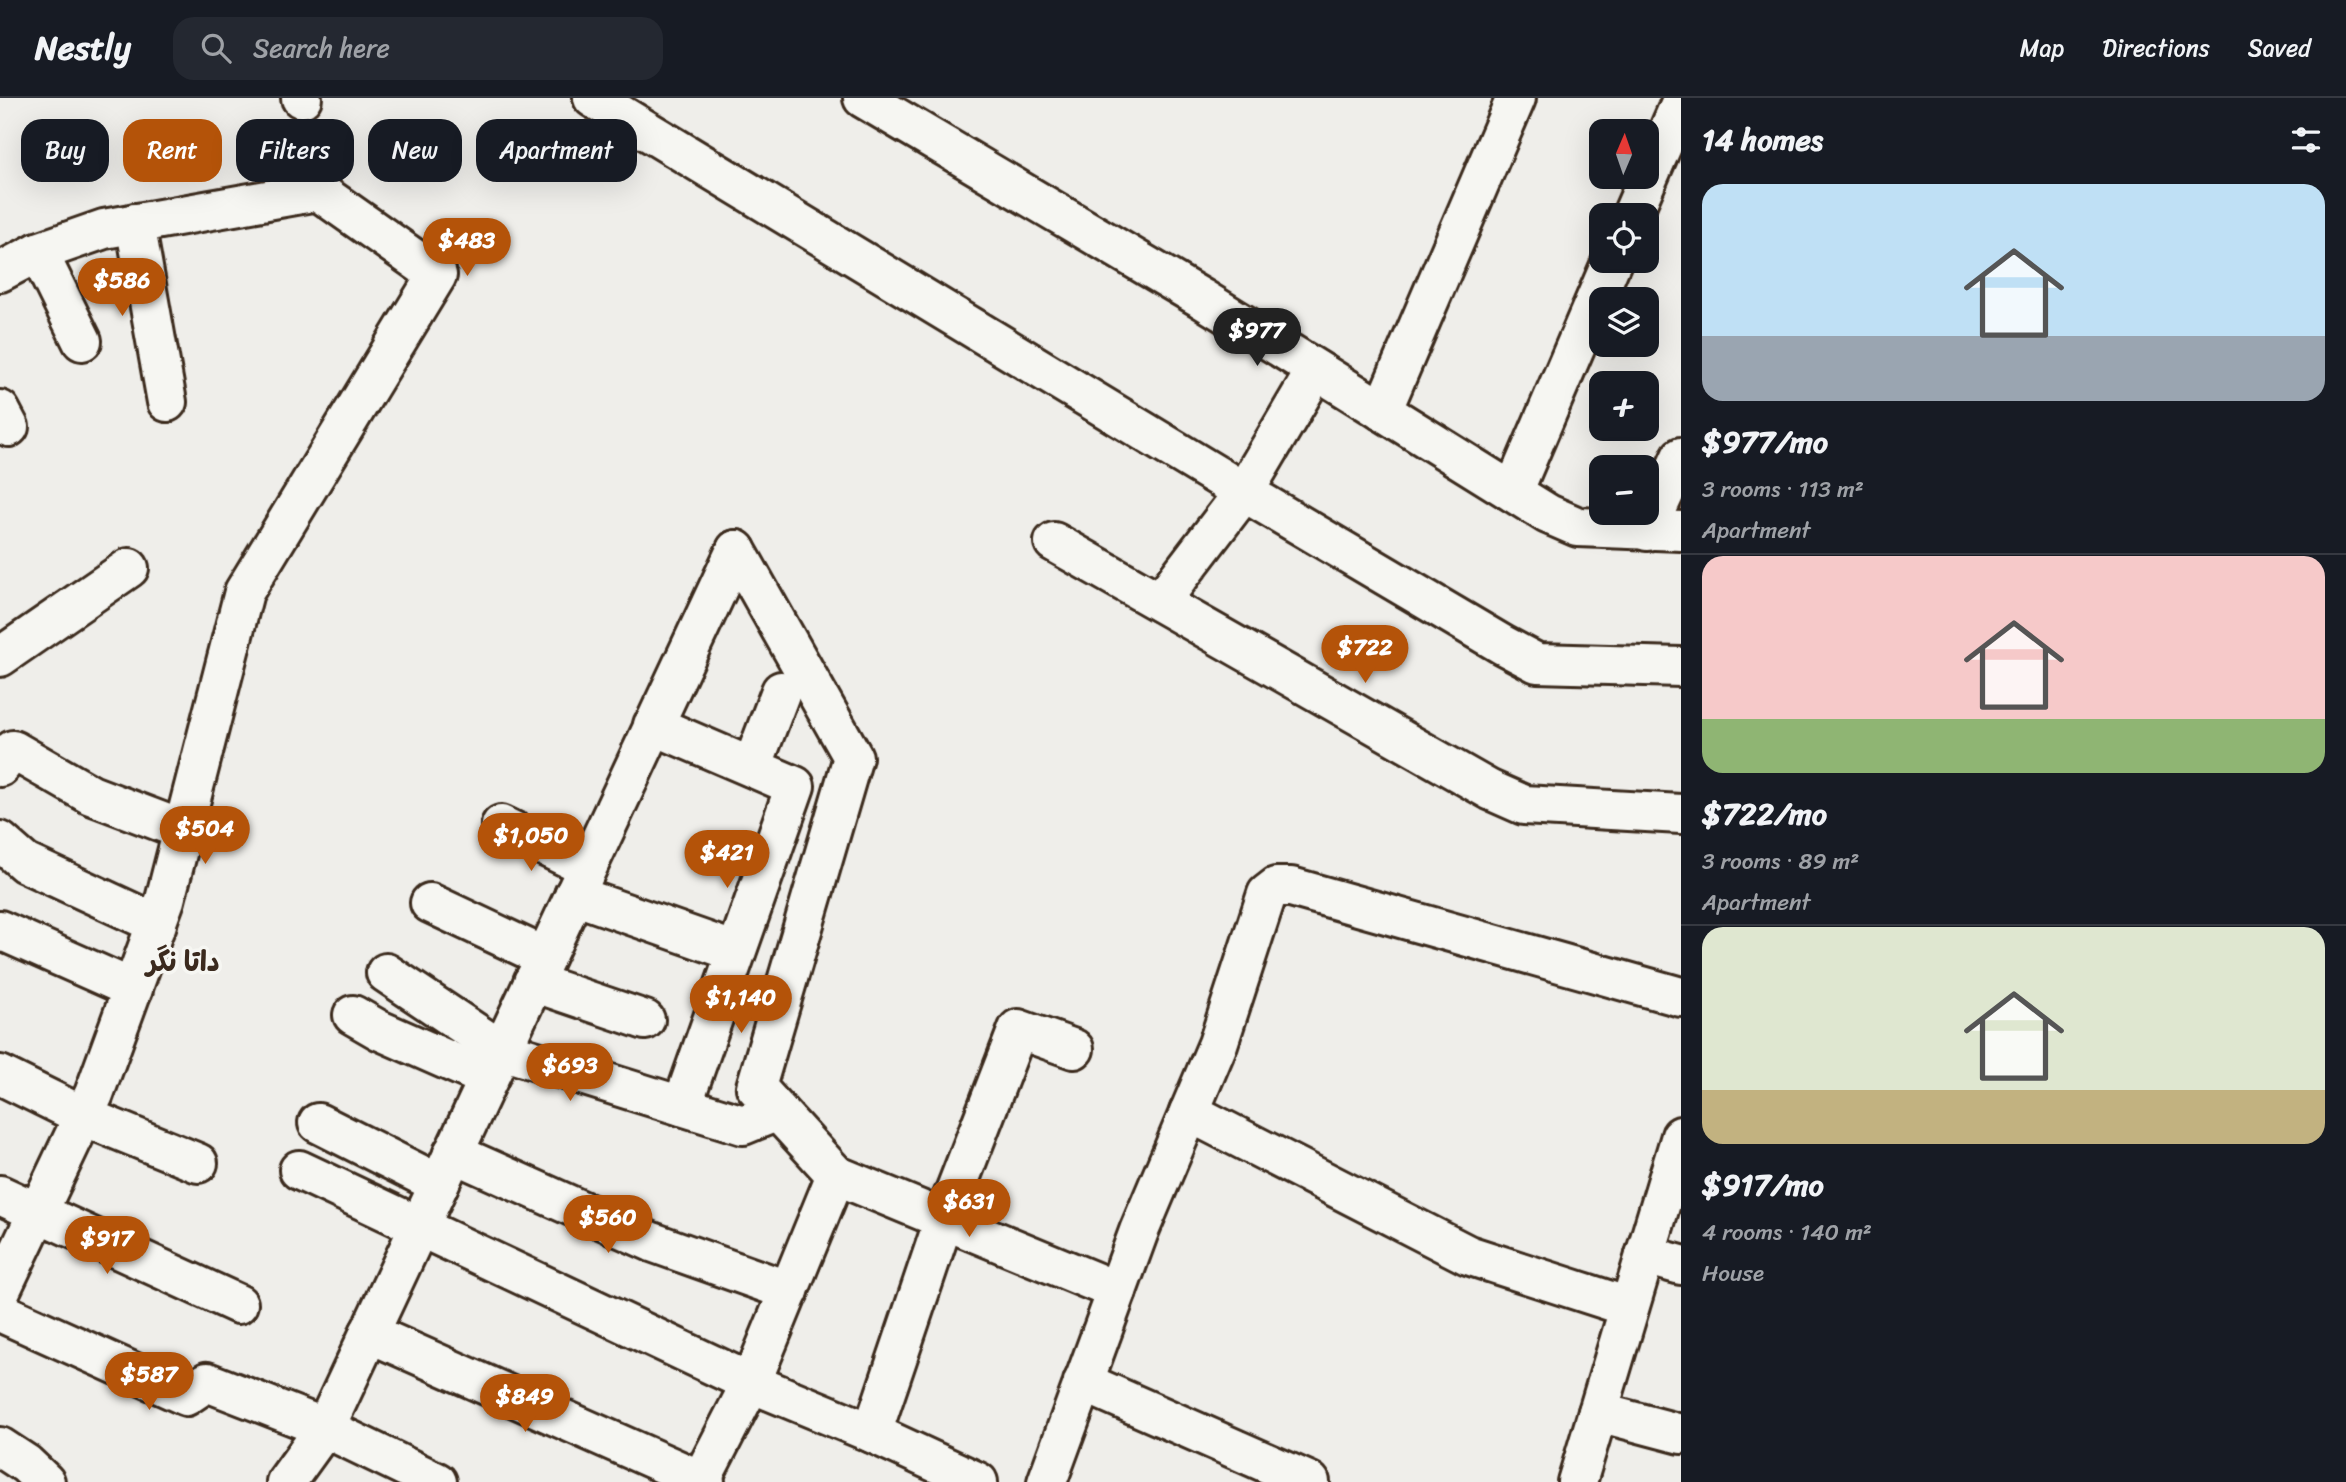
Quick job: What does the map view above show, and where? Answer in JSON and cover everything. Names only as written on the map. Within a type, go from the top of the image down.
[{"type":"street","points":[[593,98],[1244,492],[1537,663],[1681,667]]},
{"type":"street","points":[[863,98],[1201,299],[1548,514],[1578,527],[1664,531],[1681,457]]},
{"type":"street","points":[[1382,411],[1516,98]]},
{"type":"street","points":[[1637,203],[1681,102]]},
{"type":"street","points":[[0,272],[38,252],[104,229],[318,191],[437,275],[244,592],[157,924],[94,1094],[0,1292]]},
{"type":"street","points":[[135,223],[167,402]]},
{"type":"street","points":[[38,252],[82,341]]},
{"type":"street","points":[[1513,492],[1607,273]]},
{"type":"street","points":[[1160,602],[1244,492],[1316,370]]},
{"type":"street","points":[[1054,542],[1490,790],[1524,805],[1681,814]]},
{"type":"street","points":[[286,1482],[324,1428],[736,550],[853,757],[757,1087],[836,1175],[1117,1291]]},
{"type":"street","points":[[0,657],[129,568]]},
{"type":"street","points":[[752,767],[781,691]]},
{"type":"street","points":[[653,725],[795,786],[682,1106]]},
{"type":"street","points":[[0,767],[13,750],[91,795],[183,830]]},
{"type":"street","points":[[501,825],[580,881],[736,952]]},
{"type":"street","points":[[0,841],[25,863],[157,924]]},
{"type":"street","points":[[1047,1482],[1139,1231],[1218,1044],[1267,894],[1276,887],[1291,887],[1681,997]]},
{"type":"street","points":[[430,902],[539,970],[645,1020]]},
{"type":"street","points":[[0,930],[133,989]]},
{"type":"street","points":[[386,973],[495,1064]]},
{"type":"street","points":[[353,1015],[379,1030],[495,1064],[682,1106],[743,1125],[778,1111]]},
{"type":"street","points":[[872,1433],[944,1220],[1018,1029],[1074,1049]]},
{"type":"street","points":[[0,1075],[83,1116],[198,1163]]},
{"type":"street","points":[[1189,1112],[1468,1255],[1629,1307]]},
{"type":"street","points":[[318,1123],[789,1292]]},
{"type":"street","points":[[1577,1482],[1629,1307],[1663,1260],[1681,1139]]},
{"type":"street","points":[[299,1170],[751,1383],[872,1433],[978,1482]]},
{"type":"street","points":[[369,1332],[702,1481],[751,1383],[836,1175]]},
{"type":"street","points":[[0,1195],[238,1304]]},
{"type":"street","points":[[0,1312],[186,1396],[207,1382],[324,1428],[437,1482]]},
{"type":"street","points":[[1083,1382],[1241,1468],[1310,1482]]},
{"type":"street","points":[[1598,1412],[1681,1434]]},
{"type":"street","points":[[0,1447],[26,1464],[45,1482]]},
{"type":"district","name":"داتا نگر","points":[[183,961]]}]
